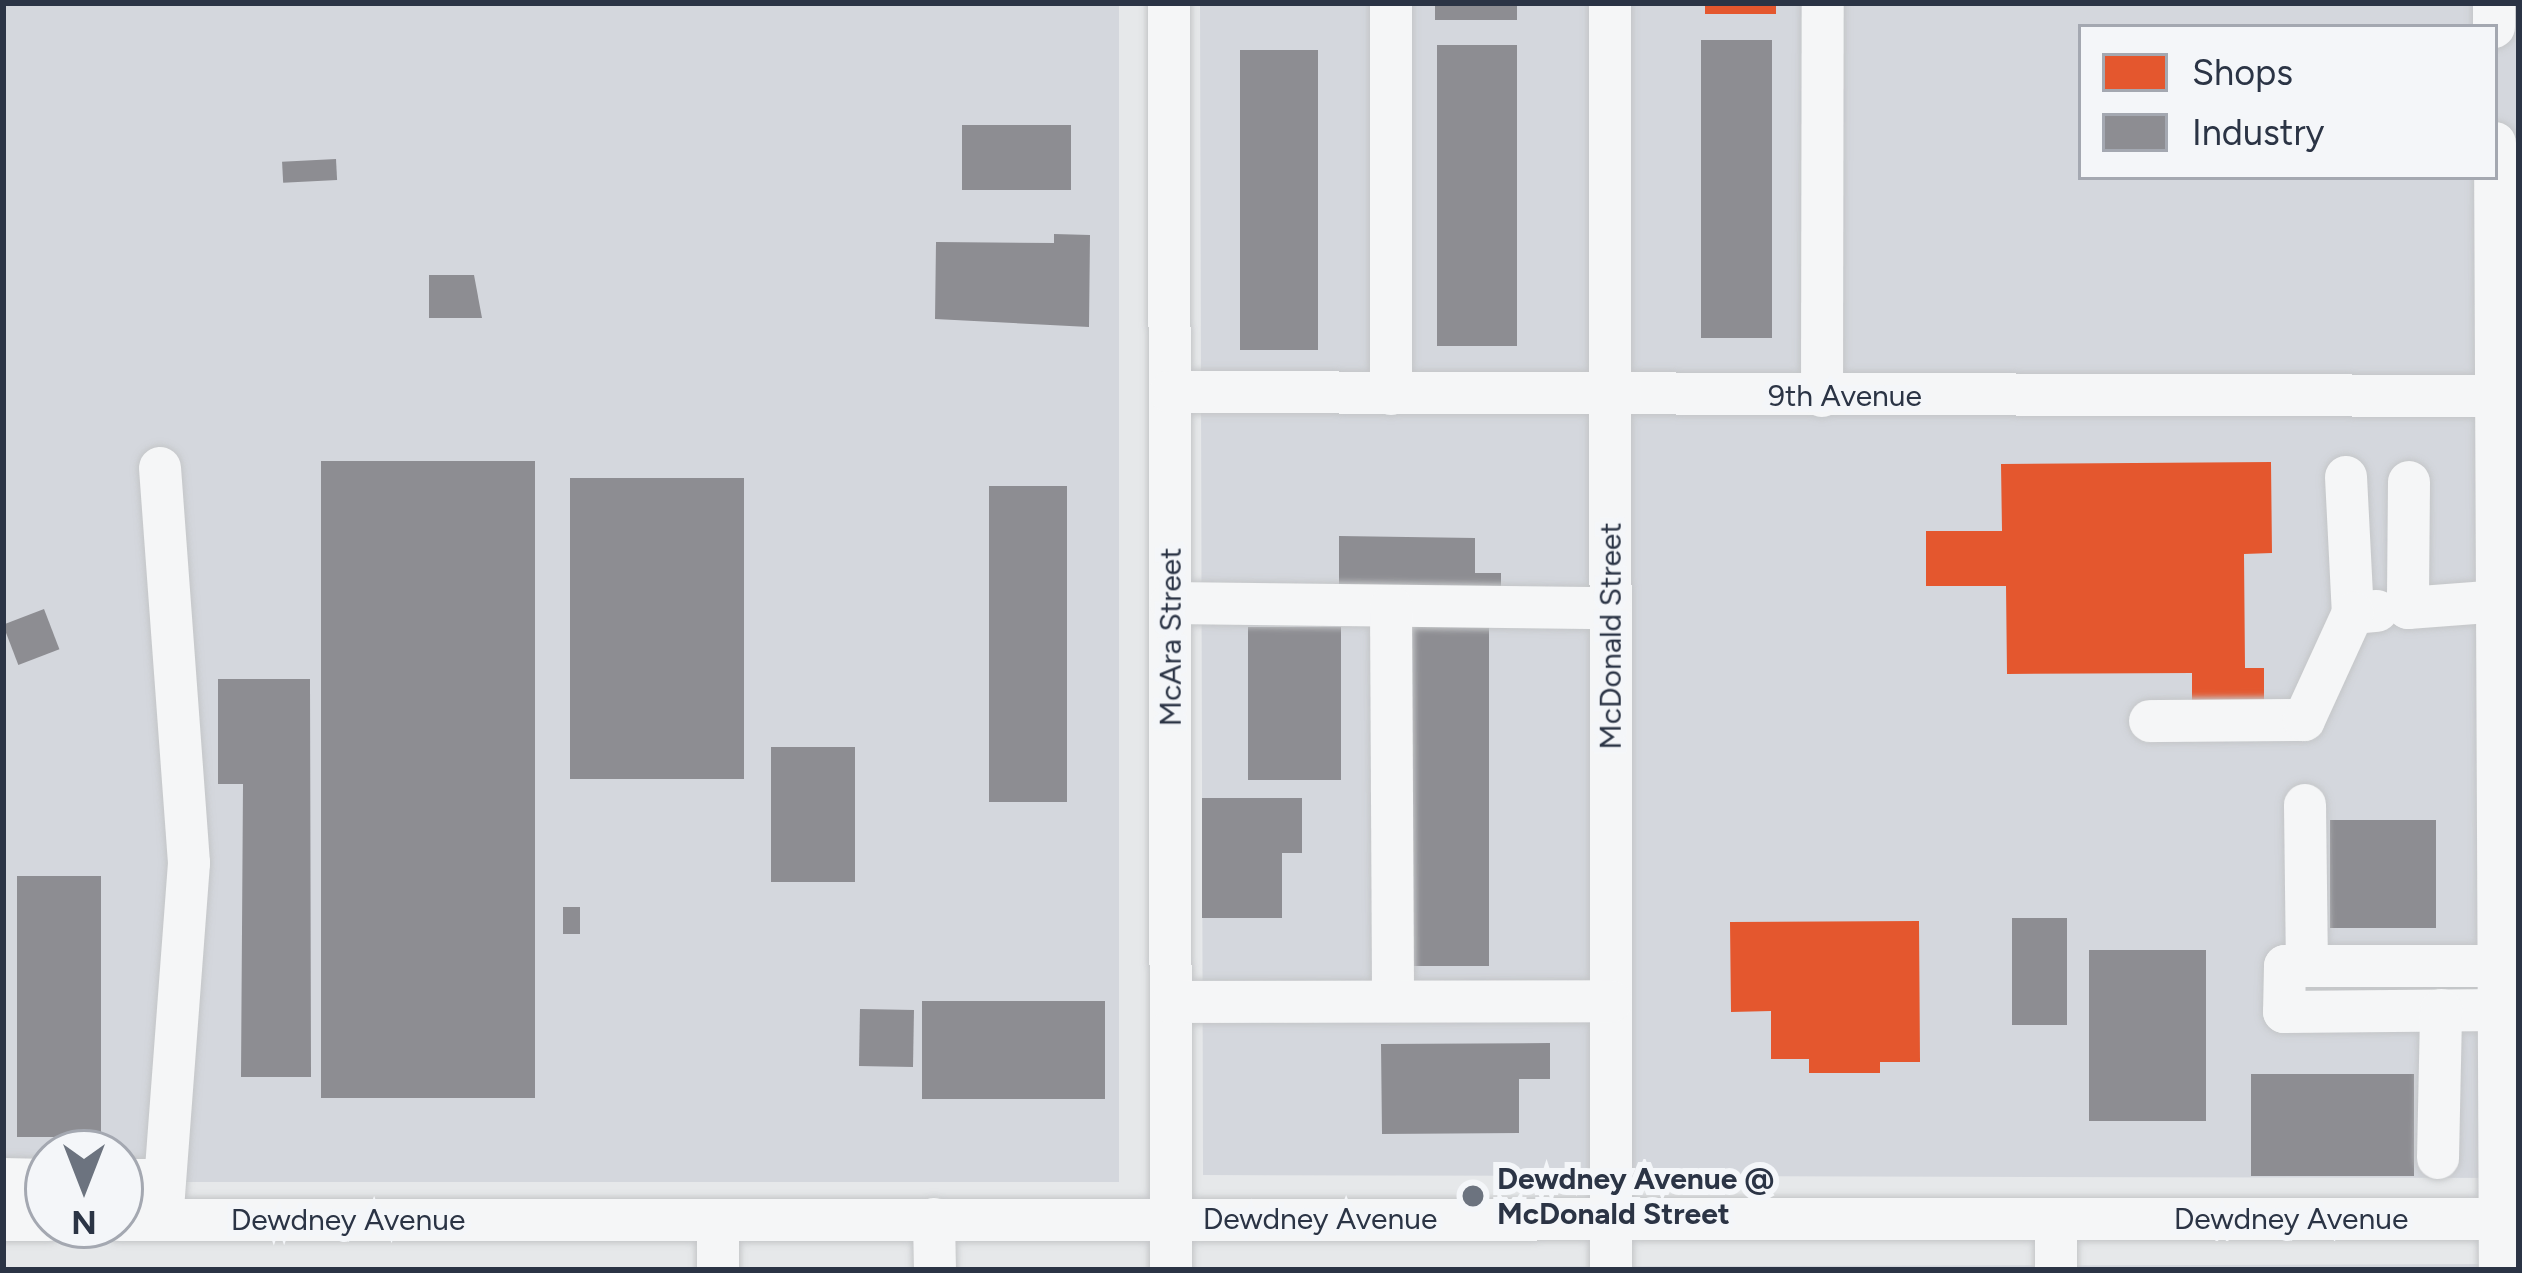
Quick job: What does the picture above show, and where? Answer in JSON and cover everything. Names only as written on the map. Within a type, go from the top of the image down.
[{"type":"street","name":"McAra Street","points":[[1169,3],[1172,1270]]},
{"type":"street","points":[[1391,3],[1391,394]]},
{"type":"street","name":"McDonald Street","points":[[1610,3],[1612,1270]]},
{"type":"street","points":[[1822,396],[1823,3]]},
{"type":"street","points":[[2497,180],[2508,396],[2500,601],[2500,1010],[2510,1219],[2500,1270]]},
{"type":"street","name":"9th Avenue","points":[[1170,392],[1610,397],[2508,396]]},
{"type":"street","points":[[149,1206],[189,862],[160,468]]},
{"type":"street","points":[[2150,721],[2304,720],[2353,613],[2346,478]]},
{"type":"street","points":[[2408,608],[2409,482]]},
{"type":"street","points":[[2353,613],[2500,601]]},
{"type":"street","points":[[1171,603],[1610,608]]},
{"type":"street","points":[[1391,605],[1393,1001]]},
{"type":"street","points":[[2305,805],[2306,966]]},
{"type":"street","points":[[2500,965],[2285,965],[2284,1012],[2500,1010]]},
{"type":"street","points":[[1172,1002],[1611,1001]]},
{"type":"street","points":[[2438,1158],[2441,1010]]},
{"type":"street","name":"Dewdney Avenue","points":[[149,1206],[718,1220],[2510,1219]]},
{"type":"street","points":[[934,1219],[934,1270]]},
{"type":"street","points":[[2056,1219],[2056,1270]]},
{"type":"street","points":[[718,1220],[718,1270]]},
{"type":"shaded area","points":[[3,3],[1119,3],[1119,1182],[144,1182],[144,1129],[24,1129],[24,1182],[3,1182]]},
{"type":"shaded area","points":[[1200,3],[2519,3],[2519,1178],[1203,1175]]},
{"type":"shaded area","points":[[2519,1264],[2519,1270],[398,1270]]},
{"type":"building: Shops","points":[[1705,3],[1776,3],[1776,14],[1705,14]]},
{"type":"building: Shops","points":[[2271,462],[2272,553],[2244,554],[2245,668],[2264,668],[2264,708],[2192,708],[2192,673],[2007,674],[2006,586],[1926,586],[1926,531],[2002,531],[2001,464]]},
{"type":"building: Shops","points":[[1919,921],[1920,1062],[1880,1062],[1880,1073],[1809,1073],[1809,1059],[1771,1059],[1771,1011],[1731,1012],[1730,922]]},
{"type":"building: Industry","points":[[1435,3],[1517,3],[1517,20],[1435,20]]},
{"type":"building: Industry","points":[[1701,40],[1772,40],[1772,338],[1701,338]]},
{"type":"building: Industry","points":[[1437,45],[1517,45],[1517,346],[1437,346]]},
{"type":"building: Industry","points":[[1240,50],[1318,50],[1318,350],[1240,350]]},
{"type":"building: Industry","points":[[962,125],[1071,125],[1071,190],[962,190]]},
{"type":"building: Industry","points":[[336,159],[337,180],[283,183],[282,162]]},
{"type":"building: Industry","points":[[1054,234],[1090,235],[1089,327],[935,319],[936,242],[1054,243]]},
{"type":"building: Industry","points":[[429,275],[474,275],[482,318],[429,318]]},
{"type":"building: Industry","points":[[321,461],[535,461],[535,1098],[321,1098]]},
{"type":"building: Industry","points":[[570,478],[744,478],[744,779],[570,779]]},
{"type":"building: Industry","points":[[989,486],[1067,486],[1067,802],[989,802]]},
{"type":"building: Industry","points":[[1339,536],[1475,538],[1475,573],[1501,573],[1501,591],[1339,592]]},
{"type":"building: Industry","points":[[44,609],[59,649],[18,665],[3,625]]},
{"type":"building: Industry","points":[[1411,623],[1489,623],[1489,966],[1411,966]]},
{"type":"building: Industry","points":[[1248,627],[1341,627],[1341,780],[1248,780]]},
{"type":"building: Industry","points":[[218,679],[310,679],[311,1077],[241,1077],[243,784],[218,784]]},
{"type":"building: Industry","points":[[771,747],[855,747],[855,882],[771,882]]},
{"type":"building: Industry","points":[[1202,798],[1302,798],[1302,853],[1282,853],[1282,918],[1202,918]]},
{"type":"building: Industry","points":[[2330,820],[2436,820],[2436,928],[2330,928]]},
{"type":"building: Industry","points":[[17,876],[101,876],[101,1129],[24,1129],[24,1137],[17,1137]]},
{"type":"building: Industry","points":[[563,907],[580,907],[580,934],[563,934]]},
{"type":"building: Industry","points":[[2012,918],[2067,918],[2067,1025],[2012,1025]]},
{"type":"building: Industry","points":[[2089,950],[2206,950],[2206,1121],[2089,1121]]},
{"type":"building: Industry","points":[[922,1001],[1105,1001],[1105,1099],[922,1099]]},
{"type":"building: Industry","points":[[860,1009],[914,1010],[913,1067],[859,1066]]},
{"type":"building: Industry","points":[[1550,1043],[1550,1079],[1519,1079],[1519,1133],[1382,1134],[1381,1044]]},
{"type":"building: Industry","points":[[2251,1074],[2414,1074],[2414,1176],[2251,1176]]},
{"type":"place","name":"Dewdney Avenue @ McDonald Street","points":[[1473,1196]]}]
